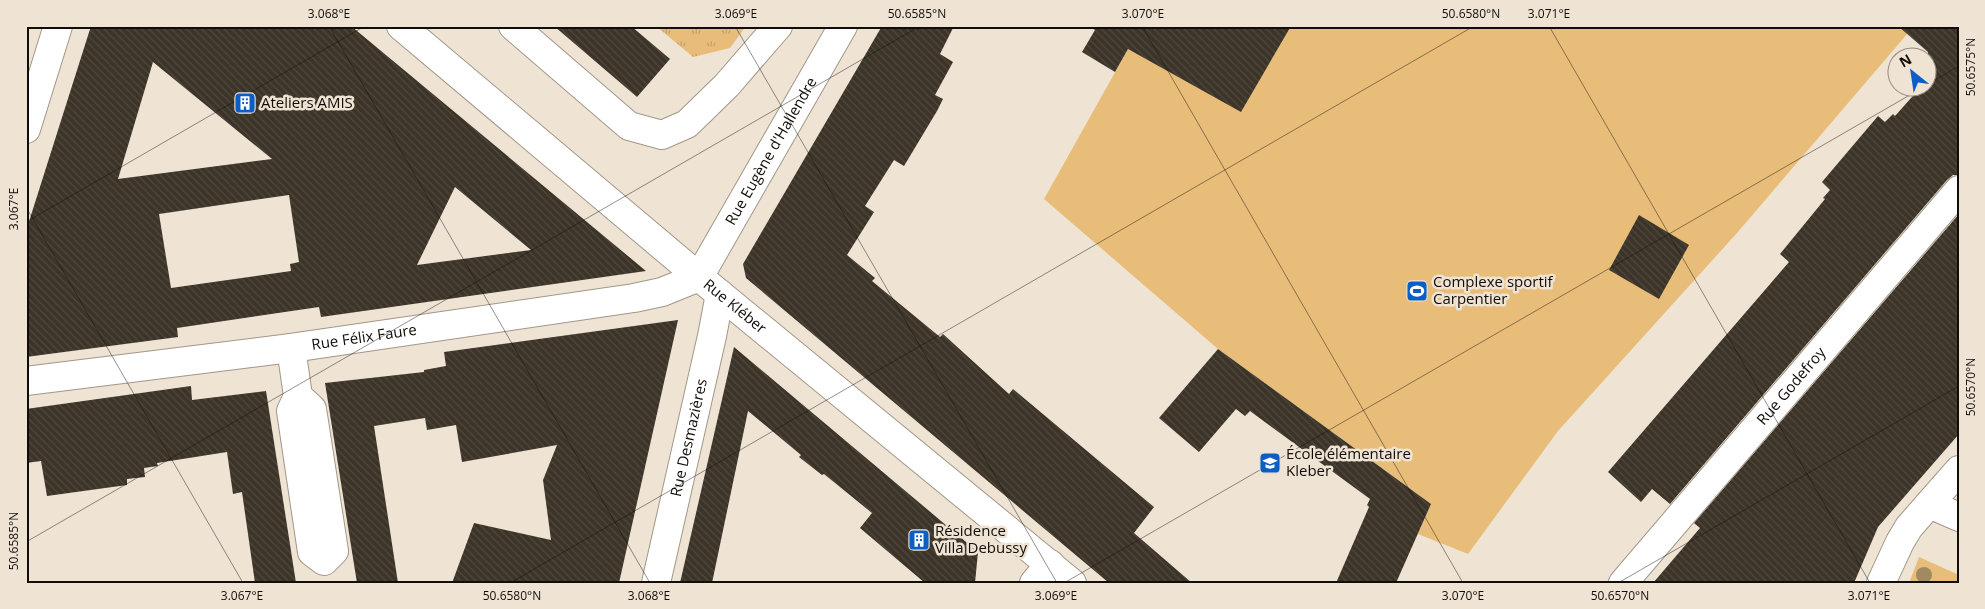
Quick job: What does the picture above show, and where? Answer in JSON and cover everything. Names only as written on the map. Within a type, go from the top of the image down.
[{"type":"street","points":[[26,128],[58,26]]},
{"type":"street","name":"Rue Kléber","points":[[401,26],[720,294],[1042,574],[1072,583]]},
{"type":"street","points":[[513,26],[629,126],[662,135],[688,124],[727,85],[778,26]]},
{"type":"street","name":"Rue Eugène d'Hallendre","points":[[699,277],[843,26]]},
{"type":"street","name":"Rue Godefroy","points":[[1623,583],[1959,190]]},
{"type":"street","name":"Rue Félix Faure","points":[[26,382],[290,348],[643,296],[675,288],[699,277]]},
{"type":"street","name":"Rue Desmazières","points":[[656,583],[720,294]]},
{"type":"street","points":[[290,348],[298,396],[290,411],[312,552],[324,561],[334,551],[314,418],[312,409],[298,396]]},
{"type":"street","points":[[1881,583],[1909,527],[1959,470]]},
{"type":"street","points":[[1930,504],[1959,517]]},
{"type":"green space","points":[[656,26],[746,26],[730,48],[693,57]]},
{"type":"green space","name":"Complexe sportif Carpentier","points":[[1141,26],[1914,26],[1895,48],[1888,48],[1888,56],[1737,233],[1558,431],[1468,554],[1418,534],[1431,504],[1218,349],[1044,199]]},
{"type":"green space","points":[[1919,557],[1959,575],[1959,583],[1909,583]]},
{"type":"building","points":[[91,26],[351,26],[646,271],[321,317],[319,307],[177,328],[178,337],[26,357],[26,231]],"holes":[[[153,62],[272,159],[118,179]],[[455,187],[531,250],[417,265]],[[289,195],[299,262],[290,264],[291,271],[171,288],[159,214]]]},
{"type":"building","points":[[554,26],[631,26],[670,59],[637,97]]},
{"type":"building","points":[[882,26],[954,26],[940,54],[953,62],[935,95],[943,99],[937,111],[904,166],[894,160],[865,206],[874,212],[847,255],[875,278],[872,281],[940,337],[943,334],[1009,394],[1013,389],[1154,507],[1134,533],[1192,583],[1109,583],[746,278],[743,264]]},
{"type":"building","points":[[1088,26],[1291,26],[1241,112],[1128,49],[1115,72],[1082,52],[1095,30]]},
{"type":"building","points":[[1898,26],[1959,26],[1959,175],[1953,175],[1947,180],[1670,504],[1652,489],[1641,502],[1608,472],[1789,262],[1780,254],[1825,199],[1823,198],[1830,190],[1822,182],[1878,116],[1885,122],[1893,114],[1895,116],[1911,98],[1938,98],[1938,48],[1923,48]]},
{"type":"building","points":[[1959,214],[1959,434],[1878,527],[1854,583],[1653,583],[1700,528],[1694,523]]},
{"type":"building","points":[[1639,215],[1689,245],[1659,299],[1609,270]]},
{"type":"building","points":[[678,320],[619,583],[452,583],[474,523],[551,540],[543,480],[557,445],[462,462],[456,425],[427,430],[425,418],[374,426],[398,583],[357,583],[325,383],[424,372],[424,370],[446,366],[444,352]]},
{"type":"building","points":[[734,347],[978,552],[975,583],[925,583],[860,528],[872,513],[824,474],[822,475],[799,457],[801,455],[748,411],[712,583],[680,583]]},
{"type":"building","points":[[1218,349],[1431,504],[1396,583],[1336,583],[1369,507],[1367,505],[1370,499],[1250,411],[1245,416],[1236,409],[1199,452],[1159,418]]},
{"type":"building","points":[[191,386],[192,400],[266,391],[296,583],[255,583],[242,492],[233,494],[227,452],[157,463],[158,466],[144,468],[145,477],[127,479],[127,485],[47,496],[41,461],[26,463],[26,409]]},
{"type":"place","name":"Ateliers AMIS","points":[[245,103]]},
{"type":"place","name":"Complexe sportif Carpentier","points":[[1417,291]]},
{"type":"place","name":"École élémentaire Kleber","points":[[1270,463]]},
{"type":"place","name":"Résidence Villa Debussy","points":[[919,540]]}]
